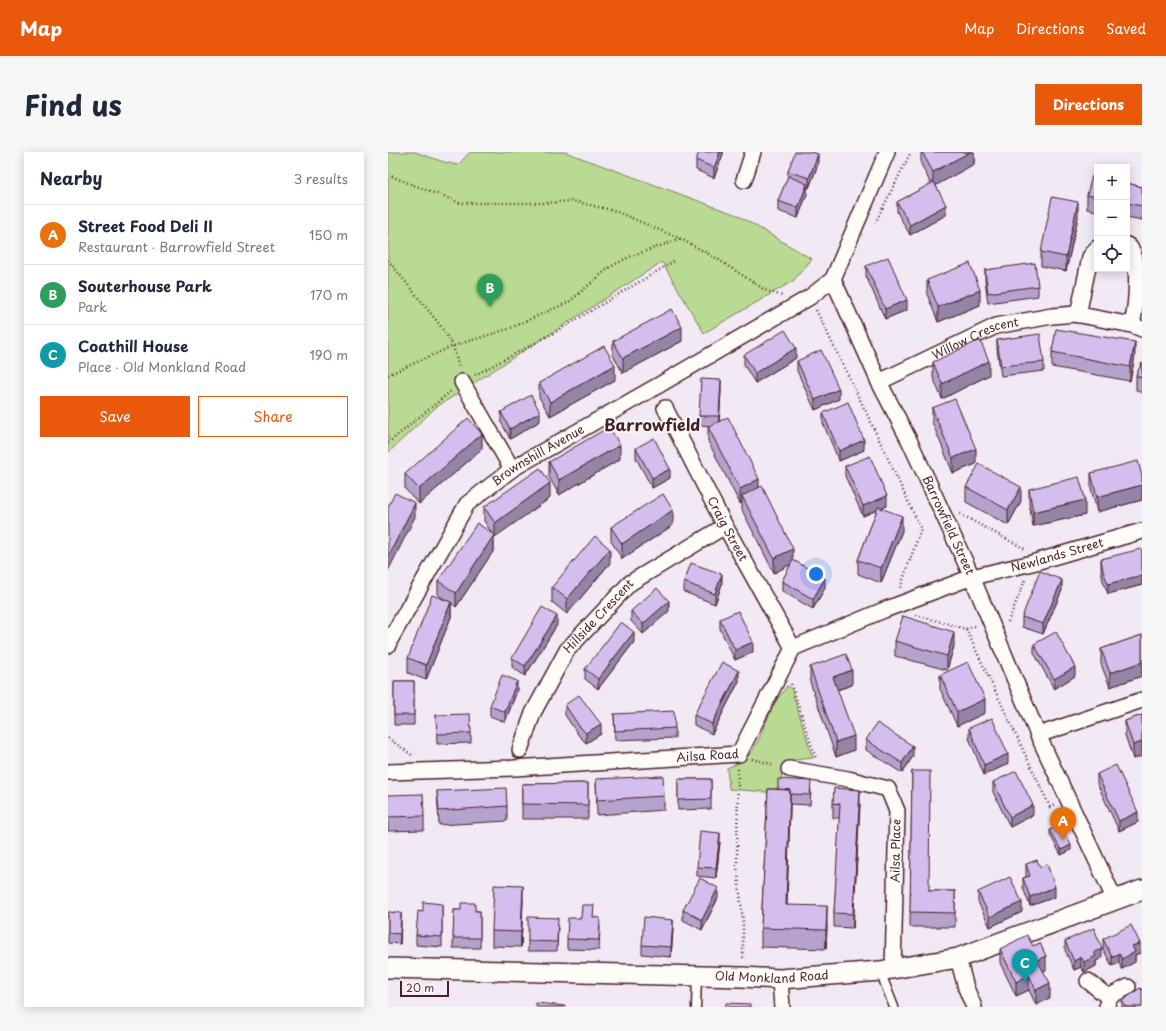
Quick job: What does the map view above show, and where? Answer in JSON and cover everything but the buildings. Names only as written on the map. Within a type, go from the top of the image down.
[{"type":"street","points":[[744,180],[753,152]]},
{"type":"street","points":[[833,279],[887,152]]},
{"type":"street","name":"Willow Crescent","points":[[879,382],[996,326],[1052,316],[1078,315],[1137,327],[1141,270],[1138,256],[1130,246]]},
{"type":"street","points":[[1078,315],[1090,258],[1094,252]]},
{"type":"street","name":"Brownshill Avenue","points":[[389,641],[467,504],[512,468],[659,385],[804,300],[833,279]]},
{"type":"street","name":"Barrowfield Street","points":[[833,279],[879,382],[910,442],[972,577],[1038,735],[1115,900]]},
{"type":"street","points":[[462,382],[512,468]]},
{"type":"street","name":"Craig Street","points":[[665,408],[725,526],[793,648]]},
{"type":"street","name":"Hillside Crescent","points":[[520,750],[533,713],[567,650],[630,583],[725,526]]},
{"type":"street","name":"Newlands Street","points":[[972,577],[1032,563],[1142,531]]},
{"type":"street","points":[[793,648],[892,607],[972,577]]},
{"type":"street","name":"Ailsa Road","points":[[388,772],[522,767],[741,750],[793,648]]},
{"type":"street","points":[[1038,735],[1142,700]]},
{"type":"street","name":"Ailsa Place","points":[[788,769],[848,779],[888,789],[897,811],[886,970]]},
{"type":"street","name":"Old Monkland Road","points":[[388,968],[780,979],[886,970],[958,958],[1142,890]]},
{"type":"street","points":[[958,958],[966,988],[974,1007]]},
{"type":"street","points":[[780,979],[782,1007]]},
{"type":"street","points":[[1088,981],[1108,1002],[1128,987]]},
{"type":"lane","points":[[886,970],[894,1007]]},
{"type":"lane","points":[[696,1007],[697,976]]},
{"type":"path","points":[[388,175],[460,203],[573,201],[615,211],[681,239],[716,258],[765,290],[804,300],[827,329],[921,529],[892,607],[966,629],[990,619]]},
{"type":"path","points":[[388,375],[453,346],[508,328],[569,302],[610,267],[629,257],[681,239]]},
{"type":"path","points":[[388,260],[440,324],[453,346],[462,382]]},
{"type":"path","points":[[388,443],[462,382],[552,334],[676,260]]},
{"type":"path","points":[[1000,643],[1032,563]]},
{"type":"path","points":[[966,629],[1050,807],[1068,798]]},
{"type":"path","points":[[785,664],[821,774]]},
{"type":"path","points":[[741,750],[749,758],[788,769]]},
{"type":"path","points":[[741,750],[737,866],[744,922],[742,977]]},
{"type":"green space","points":[[388,152],[415,152],[458,165],[470,152],[565,152],[737,215],[812,259],[793,281],[704,333],[662,262],[435,408],[388,453]]},
{"type":"green space","points":[[787,686],[791,688],[813,758],[794,760],[783,764],[780,787],[776,788],[777,793],[729,789],[727,768],[741,762],[752,752],[774,704]]},
{"type":"place","name":"Souterhouse Park","points":[[490,307]]},
{"type":"place","name":"Street Food Deli II","points":[[1063,840]]},
{"type":"place","name":"Coathill House","points":[[1025,982]]},
{"type":"district","name":"Barrowfield","points":[[652,425]]}]
